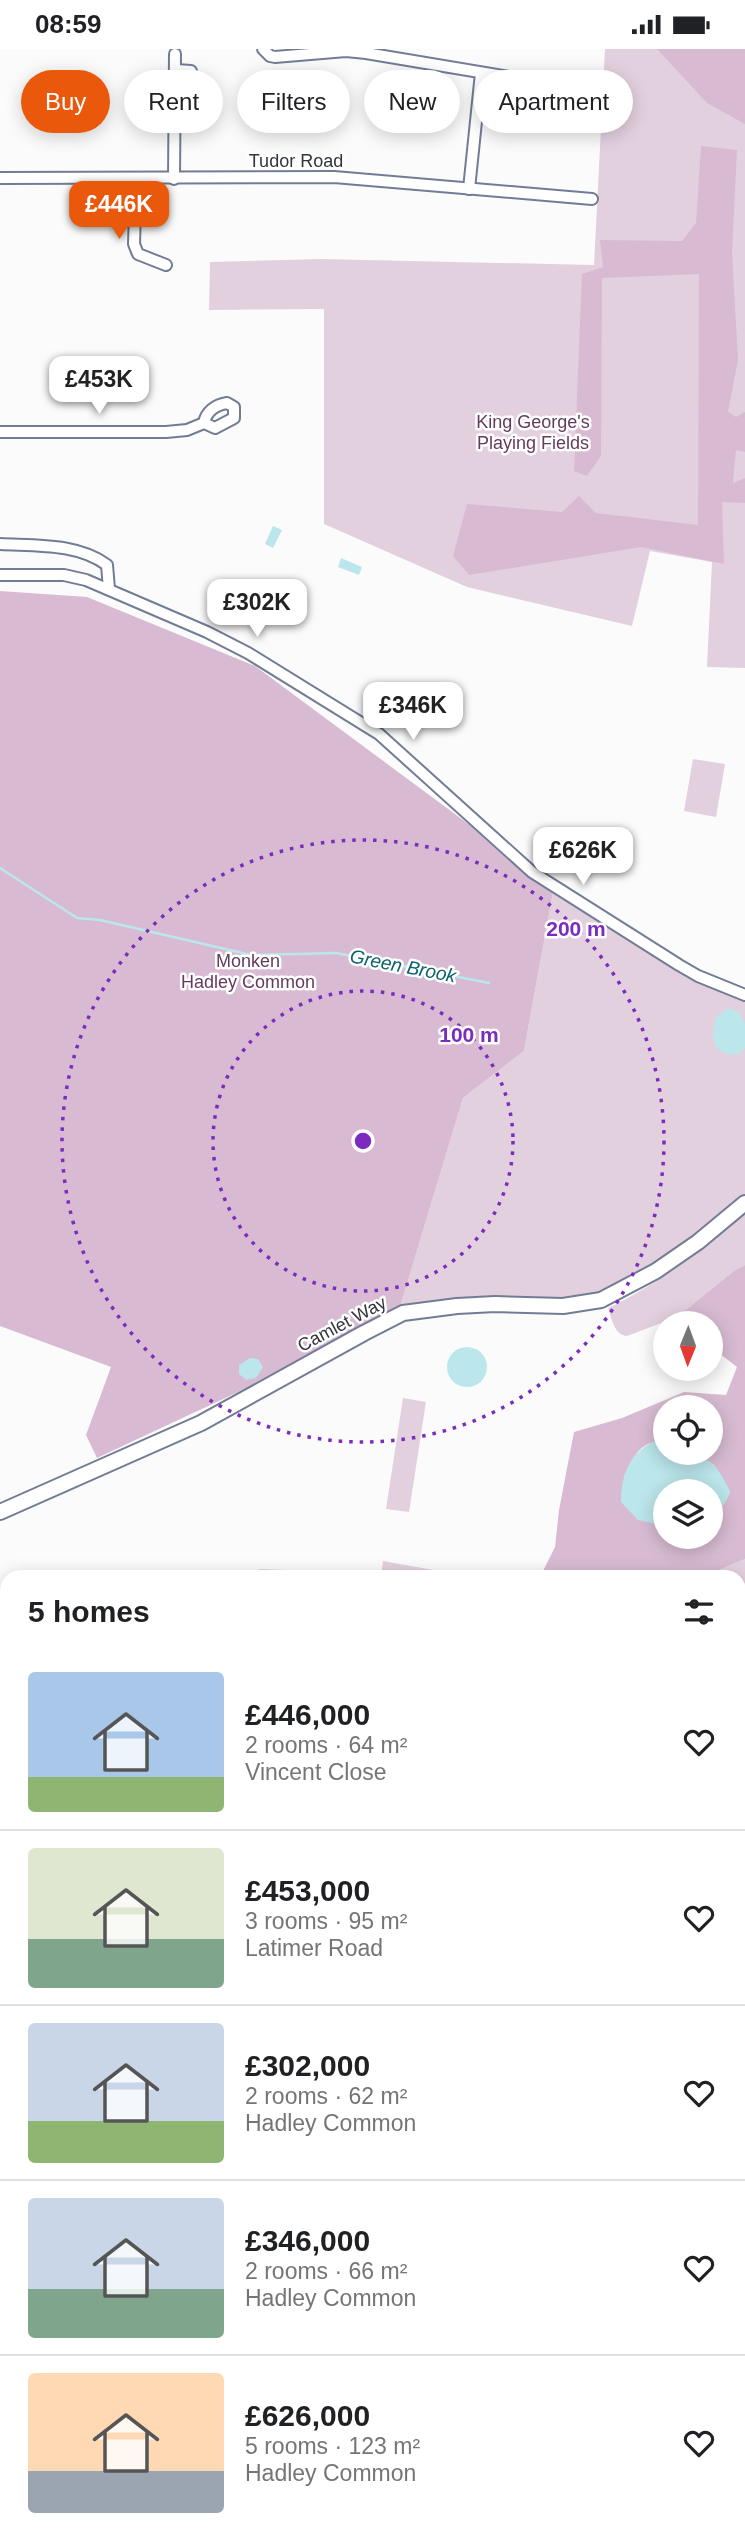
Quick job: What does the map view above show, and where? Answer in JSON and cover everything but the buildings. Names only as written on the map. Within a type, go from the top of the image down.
[{"type":"street","points":[[263,49],[275,57],[346,51],[366,53],[474,72]]},
{"type":"street","points":[[175,54],[176,70]]},
{"type":"street","points":[[174,179],[175,133]]},
{"type":"street","points":[[469,189],[475,133]]},
{"type":"street","name":"Tudor Road","points":[[0,178],[334,177],[592,199]]},
{"type":"street","points":[[136,179],[133,257],[166,265]]},
{"type":"street","points":[[0,432],[166,432],[187,430],[204,423]]},
{"type":"street","points":[[0,544],[74,550],[95,556],[107,565],[109,589]]},
{"type":"street","points":[[0,575],[64,575],[86,580],[226,641],[379,734],[517,859],[548,883],[698,976],[745,995]]},
{"type":"street","name":"Camlet Way","points":[[0,1512],[201,1423],[375,1327],[404,1314],[457,1306],[563,1306],[583,1305],[601,1300],[656,1271],[698,1242],[745,1203]]},
{"type":"green space","name":"King George's Playing Fields","points":[[605,49],[745,49],[745,668],[707,667],[712,562],[650,551],[632,626],[467,587],[324,524],[324,309],[209,310],[210,262],[321,259],[594,265],[601,133],[633,133],[633,70],[604,70]]},
{"type":"green space","points":[[657,49],[745,49],[745,124],[707,103]]},
{"type":"green space","points":[[701,146],[737,150],[732,252],[738,360],[728,412],[736,417],[745,412],[745,452],[736,450],[733,483],[745,478],[745,503],[722,502],[724,564],[641,547],[469,575],[453,556],[467,504],[562,512],[579,496],[596,513],[698,525],[699,274],[602,278],[601,456],[587,476],[574,471],[582,274],[603,267],[600,240],[682,241],[696,223]]},
{"type":"green space","name":"Monken Hadley Common","points":[[0,591],[87,597],[255,666],[521,863],[553,892],[524,1051],[463,1098],[400,1307],[236,1393],[97,1458],[86,1435],[111,1367],[0,1326]]},
{"type":"green space","points":[[693,759],[725,764],[716,817],[684,811]]},
{"type":"green space","points":[[553,892],[682,974],[745,1001],[745,1198],[658,1265],[595,1296],[576,1301],[490,1300],[400,1307],[463,1098],[524,1051]]},
{"type":"green space","points":[[745,1213],[745,1265],[684,1311],[653,1311],[653,1326],[627,1336],[619,1333],[608,1308],[663,1277]]},
{"type":"green space","points":[[745,1265],[745,1559],[719,1570],[544,1570],[555,1547],[574,1432],[622,1418],[653,1405],[653,1443],[638,1451],[624,1477],[653,1517],[653,1549],[723,1549],[723,1505],[730,1492],[714,1465],[723,1465],[723,1395],[677,1395],[684,1392],[726,1395],[737,1367],[723,1356],[723,1311],[684,1311]]},
{"type":"green space","points":[[403,1398],[426,1402],[409,1512],[386,1509]]},
{"type":"green space","points":[[745,1559],[745,1570],[719,1570]]},
{"type":"green space","points":[[383,1561],[433,1570],[382,1570]]},
{"type":"water","points":[[273,526],[282,530],[273,548],[265,544]]},
{"type":"water","points":[[341,558],[362,567],[359,575],[338,567]]},
{"type":"water","points":[[728,1008],[740,1013],[745,1024],[745,1048],[737,1055],[722,1052],[714,1044],[716,1017]]},
{"type":"water","points":[[467,1347],[475,1348],[481,1353],[486,1359],[486,1375],[481,1381],[475,1386],[467,1387],[459,1386],[453,1381],[448,1375],[447,1367],[448,1359],[453,1353],[459,1348]]},
{"type":"water","points":[[250,1358],[258,1359],[263,1367],[256,1378],[246,1380],[239,1374],[239,1365]]},
{"type":"water","points":[[653,1442],[653,1465],[713,1465],[724,1480],[730,1492],[724,1504],[723,1479],[653,1479],[653,1523],[638,1520],[621,1502],[623,1483],[633,1458]]},
{"type":"waterway","name":"Green Brook","points":[[0,868],[77,918],[100,920],[251,955],[336,953],[489,983]]}]
